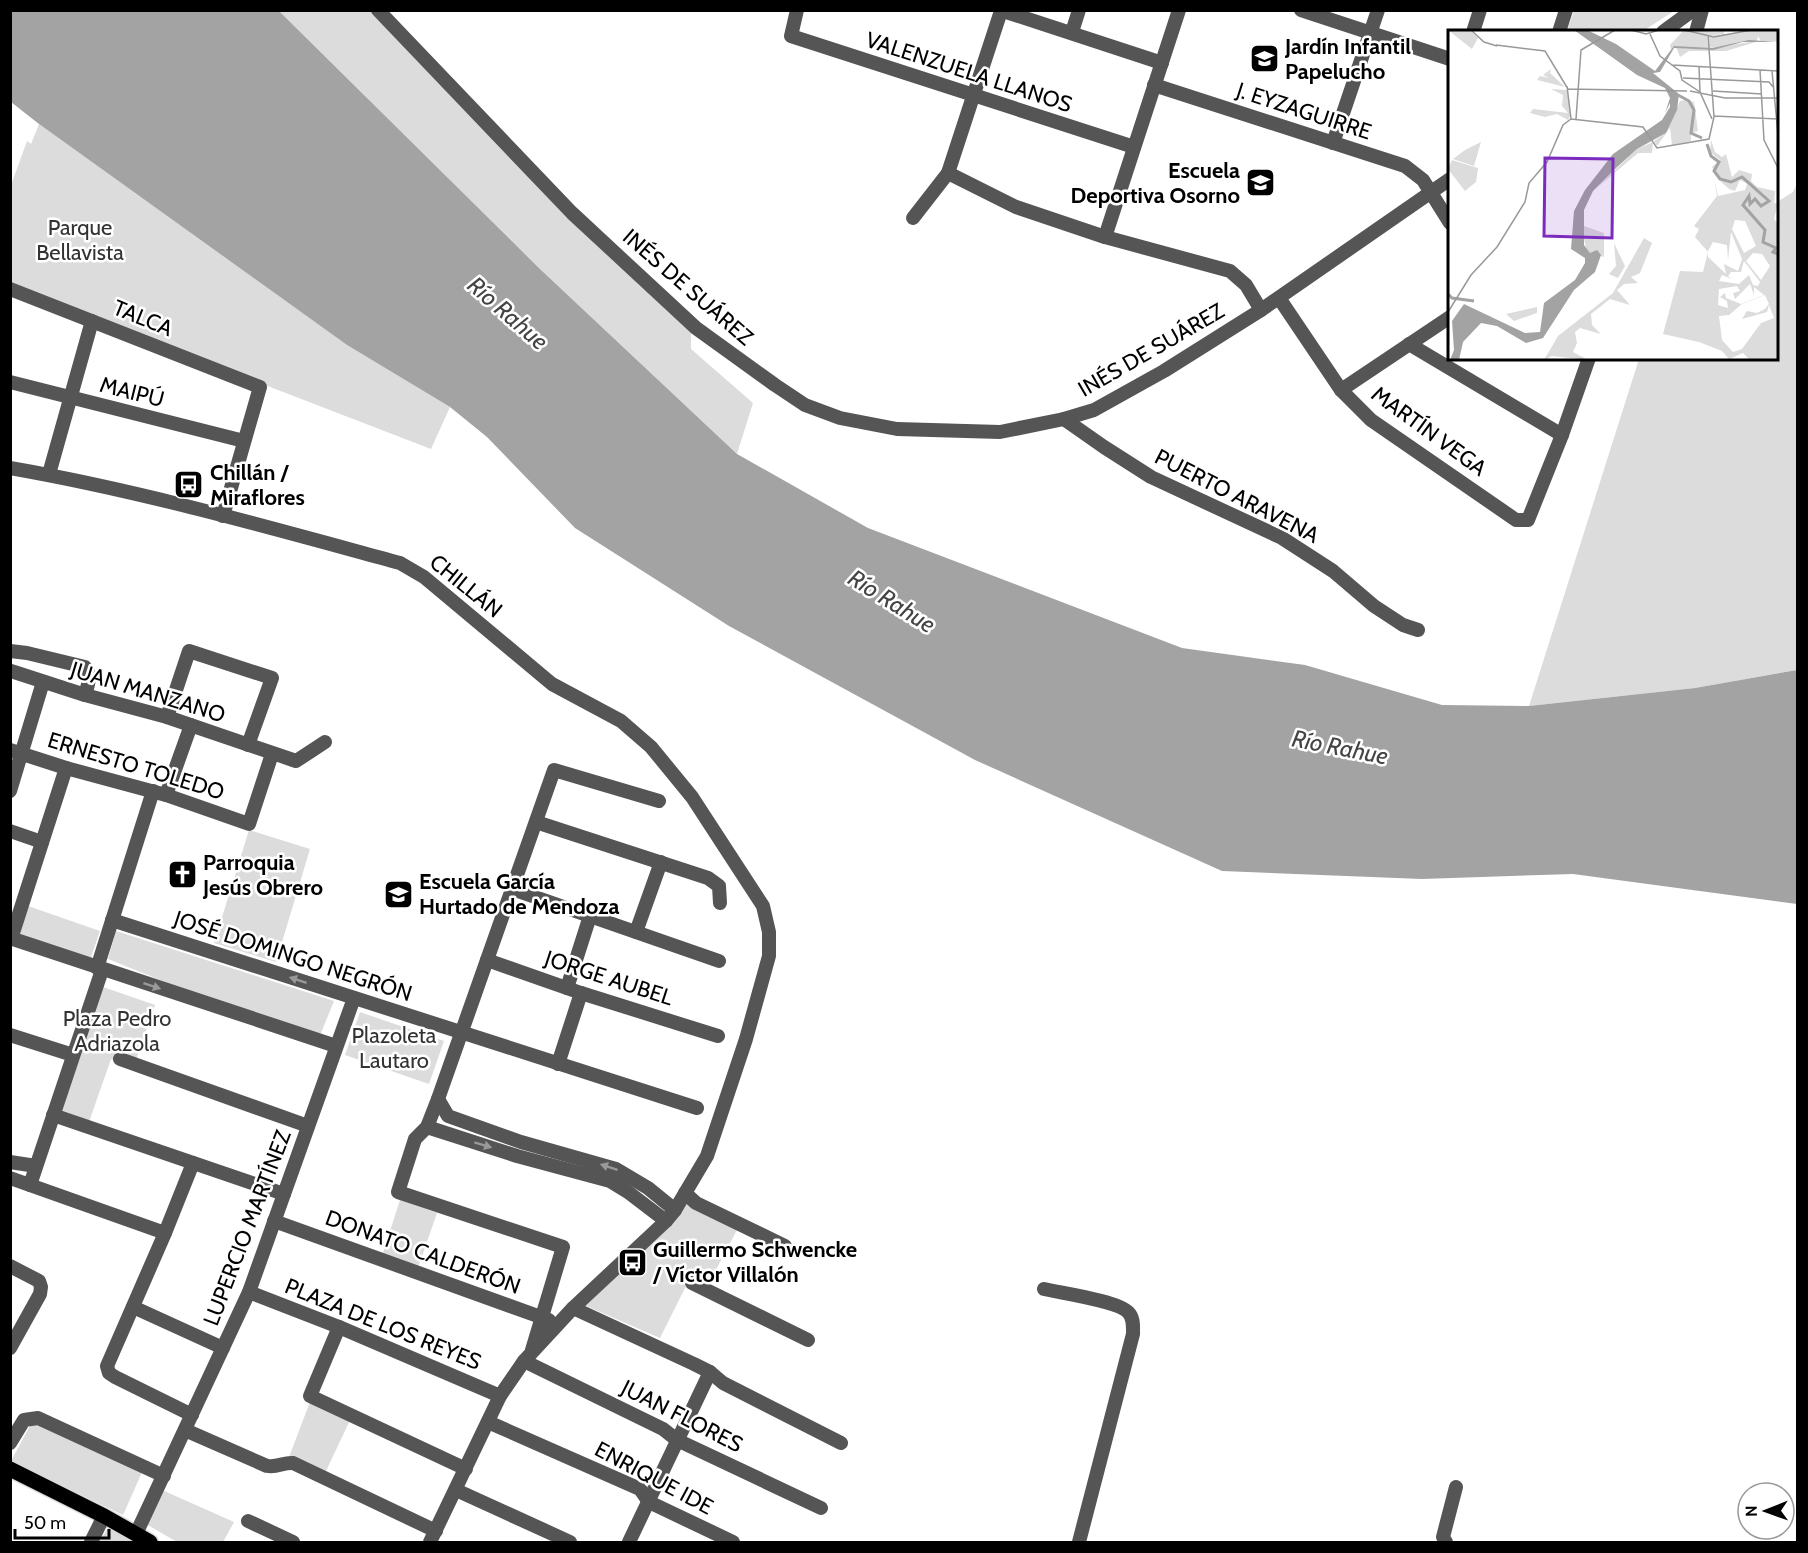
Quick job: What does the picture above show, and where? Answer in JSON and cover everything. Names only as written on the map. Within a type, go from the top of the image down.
[{"type":"main road","points":[[10,1469],[143,1538]]},
{"type":"street","name":"INÉS DE SUÁREZ","points":[[378,10],[572,213],[696,328],[806,405],[840,418],[897,429],[1000,432],[1064,419],[1094,410],[1164,371],[1261,310],[1448,180]]},
{"type":"street","name":"VALENZUELA LLANOS","points":[[797,10],[791,36],[1134,147]]},
{"type":"street","points":[[1072,32],[1079,10]]},
{"type":"street","points":[[1105,237],[1179,10]]},
{"type":"street","points":[[1300,10],[1448,59]]},
{"type":"street","points":[[1333,143],[1378,10]]},
{"type":"street","points":[[1474,30],[1480,10]]},
{"type":"street","points":[[1560,30],[1566,10]]},
{"type":"street","points":[[1666,30],[1693,10]]},
{"type":"street","points":[[1697,30],[1702,10]]},
{"type":"street","points":[[913,218],[948,173],[1001,11],[1072,32],[1161,63]]},
{"type":"street","name":"J. EYZAGUIRRE","points":[[1154,85],[1405,166],[1418,174],[1448,221]]},
{"type":"street","points":[[948,173],[1016,207],[1105,237],[1230,271],[1245,285],[1261,310]]},
{"type":"street","name":"TALCA","points":[[10,289],[260,387],[244,441]]},
{"type":"street","name":"MARTÍN VEGA","points":[[1279,298],[1341,390],[1371,420],[1516,520],[1528,519],[1562,435]]},
{"type":"street","points":[[1341,390],[1448,318]]},
{"type":"street","points":[[49,474],[92,321]]},
{"type":"street","points":[[1409,344],[1562,435],[1588,360]]},
{"type":"street","name":"MAIPÚ","points":[[10,382],[244,441]]},
{"type":"street","name":"PUERTO ARAVENA","points":[[1064,419],[1151,477],[1282,538],[1333,571],[1374,606],[1403,625],[1418,630]]},
{"type":"street","points":[[223,516],[244,441]]},
{"type":"street","name":"CHILLÁN","points":[[10,468],[49,474],[223,516],[400,563],[424,577],[552,684],[621,721],[651,747],[692,797],[763,906],[769,932],[769,956],[746,1039],[707,1156],[671,1215],[573,1308],[528,1357]]},
{"type":"street","points":[[10,651],[85,667],[89,677],[85,695]]},
{"type":"street","points":[[167,717],[189,651],[272,678],[248,745]]},
{"type":"street","name":"JUAN MANZANO","points":[[11,671],[85,695],[167,717],[296,761],[325,742]]},
{"type":"street","points":[[10,791],[16,752],[43,682]]},
{"type":"street","points":[[30,1185],[73,1055],[112,920],[160,793],[191,725]]},
{"type":"street","name":"ERNESTO TOLEDO","points":[[16,752],[160,793],[249,824],[273,754]]},
{"type":"street","points":[[66,768],[42,842],[16,907],[11,938],[336,1046]]},
{"type":"street","points":[[185,1430],[267,1466],[294,1463],[433,1537],[500,1396],[528,1357],[563,1247],[398,1192],[415,1140],[427,1127],[438,1100],[554,770],[659,801]]},
{"type":"street","points":[[536,822],[708,878],[719,886],[720,903]]},
{"type":"street","points":[[10,831],[42,842]]},
{"type":"street","points":[[636,932],[661,862]]},
{"type":"street","points":[[512,889],[719,962]]},
{"type":"street","points":[[567,988],[590,916]]},
{"type":"street","name":"JOSÉ DOMINGO NEGRÓN","points":[[112,920],[697,1108]]},
{"type":"street","name":"JORGE AUBEL","points":[[487,960],[581,993],[718,1036]]},
{"type":"street","points":[[558,1064],[581,993]]},
{"type":"street","name":"LUPERCIO MARTÍNEZ","points":[[143,1538],[164,1476],[249,1292],[354,998]]},
{"type":"street","points":[[10,1035],[73,1055]]},
{"type":"street","points":[[120,1059],[308,1126]]},
{"type":"street","points":[[438,1100],[448,1116],[521,1142],[616,1169],[630,1185]]},
{"type":"street","points":[[53,1114],[284,1194]]},
{"type":"street","points":[[442,1133],[448,1116]]},
{"type":"street","points":[[427,1127],[517,1156],[610,1181],[648,1188],[671,1215]]},
{"type":"street","points":[[517,1156],[521,1142]]},
{"type":"street","points":[[10,1162],[36,1166]]},
{"type":"street","points":[[192,1415],[115,1377],[109,1373],[107,1366],[193,1163]]},
{"type":"street","points":[[10,1178],[165,1233]]},
{"type":"street","points":[[685,1193],[696,1203],[785,1246]]},
{"type":"street","name":"DONATO CALDERÓN","points":[[274,1221],[557,1324]]},
{"type":"street","points":[[10,1266],[39,1281],[40,1294],[10,1348]]},
{"type":"street","points":[[692,1283],[808,1340]]},
{"type":"street","points":[[1044,1289],[1119,1305],[1130,1314],[1133,1323],[1133,1334],[1079,1542]]},
{"type":"street","name":"PLAZA DE LOS REYES","points":[[249,1292],[339,1327],[500,1396]]},
{"type":"street","points":[[133,1307],[223,1348]]},
{"type":"street","points":[[573,1308],[710,1372],[723,1383],[841,1443]]},
{"type":"street","points":[[339,1327],[310,1396],[466,1469]]},
{"type":"street","name":"JUAN FLORES","points":[[528,1357],[663,1429],[676,1440],[820,1508]]},
{"type":"street","points":[[629,1542],[710,1372]]},
{"type":"street","points":[[10,1443],[24,1420],[38,1418],[164,1476]]},
{"type":"street","name":"ENRIQUE IDE","points":[[488,1422],[639,1489],[649,1502],[733,1542]]},
{"type":"street","points":[[1446,1542],[1443,1537],[1456,1487]]},
{"type":"street","points":[[456,1490],[538,1536],[570,1542]]},
{"type":"street","points":[[91,1542],[104,1516]]},
{"type":"street","points":[[248,1521],[293,1542]]},
{"type":"green space","points":[[1574,10],[1674,11],[1645,30],[1567,30]]},
{"type":"green space","points":[[279,11],[373,11],[577,223],[691,333],[691,349],[753,403],[737,454],[540,269]]},
{"type":"green space","name":"Parque Bellavista","points":[[39,124],[347,345],[450,407],[431,449],[11,287],[10,188],[27,141],[31,144]]},
{"type":"green space","points":[[1797,184],[1797,670],[1695,688],[1529,706],[1639,360],[1778,360],[1778,201],[1793,192]]},
{"type":"green space","points":[[249,830],[310,849],[276,962],[214,943]]},
{"type":"green space","points":[[28,906],[100,931],[90,960],[18,936]]},
{"type":"green space","points":[[116,931],[334,1001],[317,1043],[108,959]]},
{"type":"green space","name":"Plaza Pedro Adriazola","points":[[103,987],[155,1005],[134,1066],[137,1068],[111,1059],[89,1122],[60,1112]]},
{"type":"green space","name":"Plazoleta Lautaro","points":[[360,1012],[444,1041],[429,1084],[345,1055]]},
{"type":"green space","points":[[400,1200],[437,1213],[418,1268],[382,1256]]},
{"type":"green space","points":[[684,1203],[738,1228],[709,1283],[691,1276],[660,1338],[584,1305]]},
{"type":"green space","points":[[313,1394],[353,1414],[325,1473],[289,1457]]},
{"type":"green space","points":[[32,1422],[143,1470],[123,1515],[11,1461]]},
{"type":"green space","points":[[162,1490],[234,1522],[223,1542],[177,1542],[146,1524]]},
{"type":"green space","points":[[110,1524],[140,1542],[100,1541]]},
{"type":"water","name":"Río Rahue","points":[[10,11],[279,11],[540,269],[737,454],[868,528],[1182,648],[1305,665],[1442,705],[1529,706],[1695,688],[1797,670],[1797,904],[1573,874],[1422,879],[1222,871],[975,760],[729,626],[575,528],[487,437],[450,407],[347,345],[39,124],[11,102]]},
{"type":"place","name":"Jardín Infantil Papelucho","points":[[1264,59]]},
{"type":"place","name":"Escuela Deportiva Osorno","points":[[1261,183]]},
{"type":"place","name":"Chillán / Miraflores","points":[[189,485]]},
{"type":"place","name":"Parroquia Jesús Obrero","points":[[182,875]]},
{"type":"place","name":"Escuela García Hurtado de Mendoza","points":[[398,894]]},
{"type":"place","name":"Guillermo Schwencke / Víctor Villalón","points":[[632,1262]]}]
